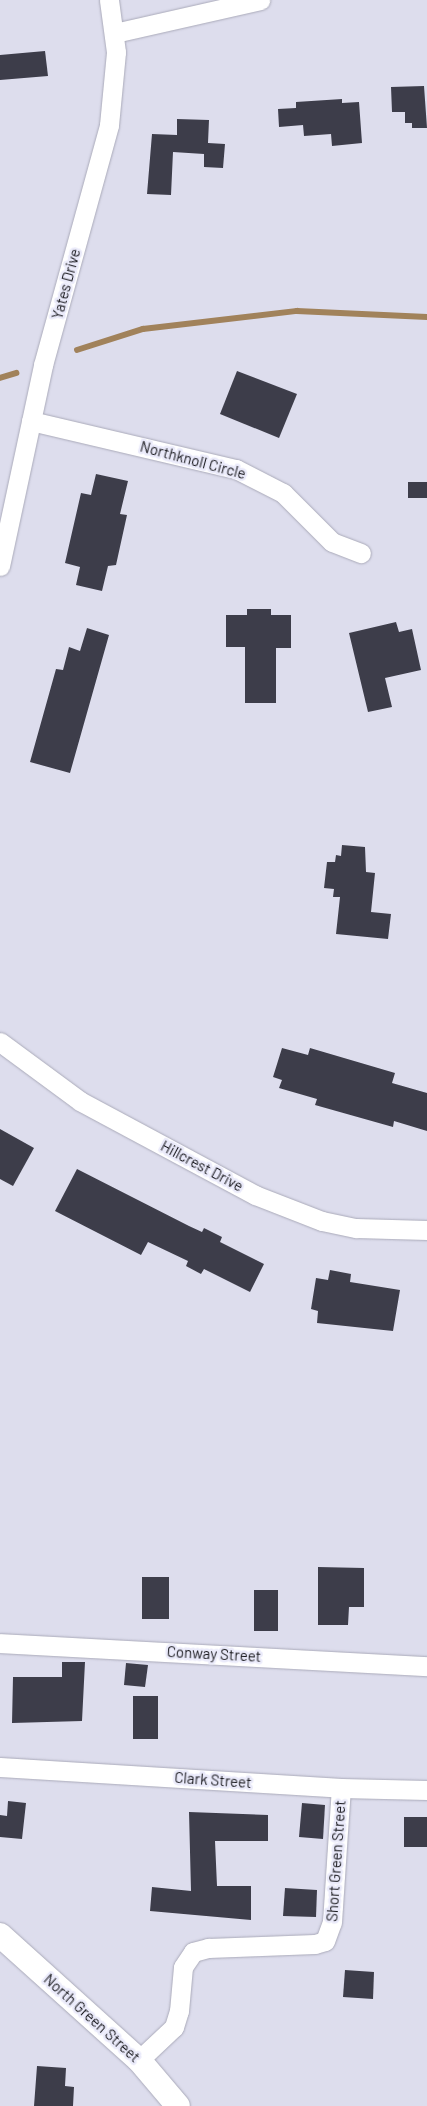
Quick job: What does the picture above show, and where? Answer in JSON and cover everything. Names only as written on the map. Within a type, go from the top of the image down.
[{"type":"street","name":"Yates Drive","points":[[0,566],[31,421],[110,125],[116,81],[115,32],[110,0]]},
{"type":"street","points":[[115,32],[260,0]]},
{"type":"street","name":"Northknoll Circle","points":[[31,421],[236,469],[283,493],[332,542],[361,553]]},
{"type":"street","name":"Hillcrest Drive","points":[[0,1042],[80,1101],[263,1198],[322,1221],[356,1228],[427,1230]]},
{"type":"street","name":"Conway Street","points":[[0,1643],[427,1666]]},
{"type":"street","name":"Clark Street","points":[[0,1767],[341,1788],[427,1790]]},
{"type":"street","name":"Short Green Street","points":[[139,2060],[174,2027],[179,2011],[183,1967],[192,1952],[208,1948],[315,1944],[325,1940],[332,1922],[341,1788]]},
{"type":"street","name":"North Green Street","points":[[0,1935],[139,2060],[178,2106]]},
{"type":"building","points":[[45,51],[48,76],[0,80],[0,55]]},
{"type":"building","points":[[424,86],[427,128],[412,128],[412,123],[405,123],[405,112],[392,112],[391,87]]},
{"type":"building","points":[[342,99],[342,103],[359,102],[362,143],[332,146],[331,134],[304,136],[303,125],[279,127],[278,109],[296,108],[296,102]]},
{"type":"building","points":[[177,119],[209,120],[208,143],[225,144],[223,168],[204,167],[204,154],[173,152],[171,195],[147,194],[152,134],[177,135]]},
{"type":"building","points":[[237,371],[297,394],[279,438],[220,414]]},
{"type":"building","points":[[96,474],[128,481],[120,514],[127,515],[116,565],[108,566],[102,591],[76,585],[80,567],[65,563],[81,493],[91,495]]},
{"type":"building","points":[[408,482],[427,482],[427,498],[408,498]]},
{"type":"building","points":[[247,609],[271,609],[271,615],[291,615],[291,648],[276,648],[276,703],[245,703],[245,647],[226,647],[226,615],[247,615]]},
{"type":"building","points":[[396,622],[399,632],[412,629],[421,670],[385,678],[392,707],[368,712],[349,633]]},
{"type":"building","points":[[87,628],[109,635],[70,773],[30,762],[56,669],[63,670],[69,647],[80,651]]},
{"type":"building","points":[[342,845],[365,847],[366,872],[375,873],[371,912],[391,914],[388,939],[336,934],[340,897],[333,897],[334,889],[324,888],[327,862],[335,862],[336,855],[341,856]]},
{"type":"building","points":[[282,1048],[308,1055],[310,1048],[395,1073],[392,1083],[427,1093],[427,1131],[394,1121],[393,1127],[315,1105],[317,1099],[279,1088],[282,1080],[273,1077]]},
{"type":"building","points":[[0,1129],[34,1148],[13,1186],[0,1179]]},
{"type":"building","points":[[77,1169],[189,1226],[202,1232],[204,1228],[222,1237],[220,1242],[264,1264],[250,1292],[204,1269],[201,1274],[186,1266],[188,1261],[148,1242],[141,1255],[55,1211]]},
{"type":"building","points":[[330,1270],[351,1274],[350,1282],[400,1290],[393,1331],[317,1323],[318,1311],[311,1309],[316,1278],[328,1280]]},
{"type":"building","points":[[318,1567],[364,1568],[364,1607],[349,1607],[348,1625],[318,1625]]},
{"type":"building","points":[[142,1577],[169,1577],[169,1619],[142,1619]]},
{"type":"building","points":[[254,1590],[278,1590],[278,1631],[254,1631]]},
{"type":"building","points":[[62,1662],[85,1662],[82,1721],[12,1723],[13,1677],[62,1677]]},
{"type":"building","points":[[126,1663],[148,1665],[145,1687],[124,1685]]},
{"type":"building","points":[[133,1696],[158,1696],[158,1739],[133,1739]]},
{"type":"building","points":[[8,1801],[26,1803],[22,1839],[0,1837],[0,1815],[7,1816]]},
{"type":"building","points":[[302,1803],[325,1805],[323,1839],[299,1837]]},
{"type":"building","points":[[189,1812],[268,1815],[268,1841],[215,1841],[217,1886],[251,1886],[251,1920],[150,1911],[152,1887],[191,1891]]},
{"type":"building","points":[[404,1817],[427,1817],[427,1847],[404,1847]]},
{"type":"building","points":[[285,1888],[317,1890],[316,1917],[283,1916]]},
{"type":"building","points":[[345,1970],[374,1972],[373,1999],[343,1997]]},
{"type":"building","points":[[37,2066],[66,2068],[65,2086],[74,2087],[73,2106],[34,2106]]},
{"type":"waterway","points":[[77,350],[143,329],[297,311],[427,317]]},
{"type":"waterway","points":[[0,378],[16,373]]}]
